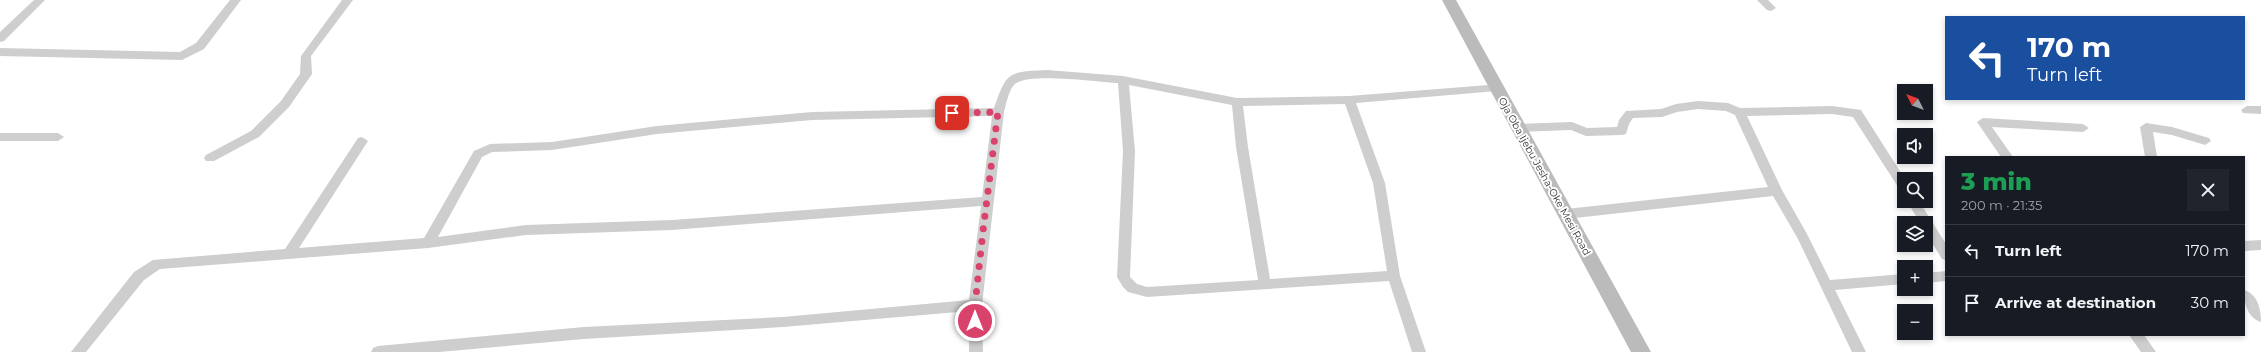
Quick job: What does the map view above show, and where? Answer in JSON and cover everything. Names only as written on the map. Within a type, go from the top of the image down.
[{"type":"main road","name":"Oja Oba Ijebu Jesha-Oke Mesi Road","points":[[1449,0],[1641,352]]},
{"type":"street","points":[[0,38],[40,0]]},
{"type":"street","points":[[0,52],[182,56],[200,46],[236,0]]},
{"type":"street","points":[[210,158],[256,134],[285,104],[306,74],[306,56],[348,0]]},
{"type":"street","points":[[1762,0],[1771,8]]},
{"type":"street","points":[[976,352],[975,305],[986,201],[998,112],[1008,83],[1021,75],[1047,74],[1123,80],[1237,102],[1349,100],[1497,87]]},
{"type":"street","points":[[1123,80],[1129,151],[1123,277],[1126,284],[1136,290],[1147,292],[1394,276]]},
{"type":"street","points":[[1349,100],[1379,183],[1394,276],[1419,352]]},
{"type":"street","points":[[1237,102],[1242,147],[1265,285]]},
{"type":"street","points":[[1519,128],[1572,126],[1586,132],[1622,130],[1623,123],[1630,114],[1662,113],[1676,108],[1698,105],[1728,107],[1739,112],[1832,110],[1857,113],[1897,176]]},
{"type":"street","points":[[2247,110],[2261,110]]},
{"type":"street","points":[[428,244],[478,154],[490,148],[552,146],[657,130],[812,116],[998,112]]},
{"type":"street","points":[[1739,112],[1776,191],[1803,237],[1859,352]]},
{"type":"street","points":[[2006,156],[1983,122],[2082,128]]},
{"type":"street","points":[[2151,156],[2146,127],[2172,131],[2205,141]]},
{"type":"street","points":[[0,137],[58,138]]},
{"type":"street","points":[[289,253],[362,141]]},
{"type":"street","points":[[1566,214],[1776,191]]},
{"type":"street","points":[[78,352],[138,276],[158,264],[289,253],[428,244],[526,230],[672,225],[913,205],[986,201]]},
{"type":"street","points":[[1917,208],[1945,253]]},
{"type":"street","points":[[2245,246],[2261,245]]},
{"type":"street","points":[[1933,277],[1945,276]]},
{"type":"street","points":[[1827,285],[1897,280]]},
{"type":"street","points":[[2245,295],[2261,317]]},
{"type":"street","points":[[378,352],[584,333],[783,322],[975,305]]},
{"type":"street","points":[[2137,336],[2149,352]]},
{"type":"route","points":[[952,113],[998,112],[986,201],[975,305],[975,321]]}]
